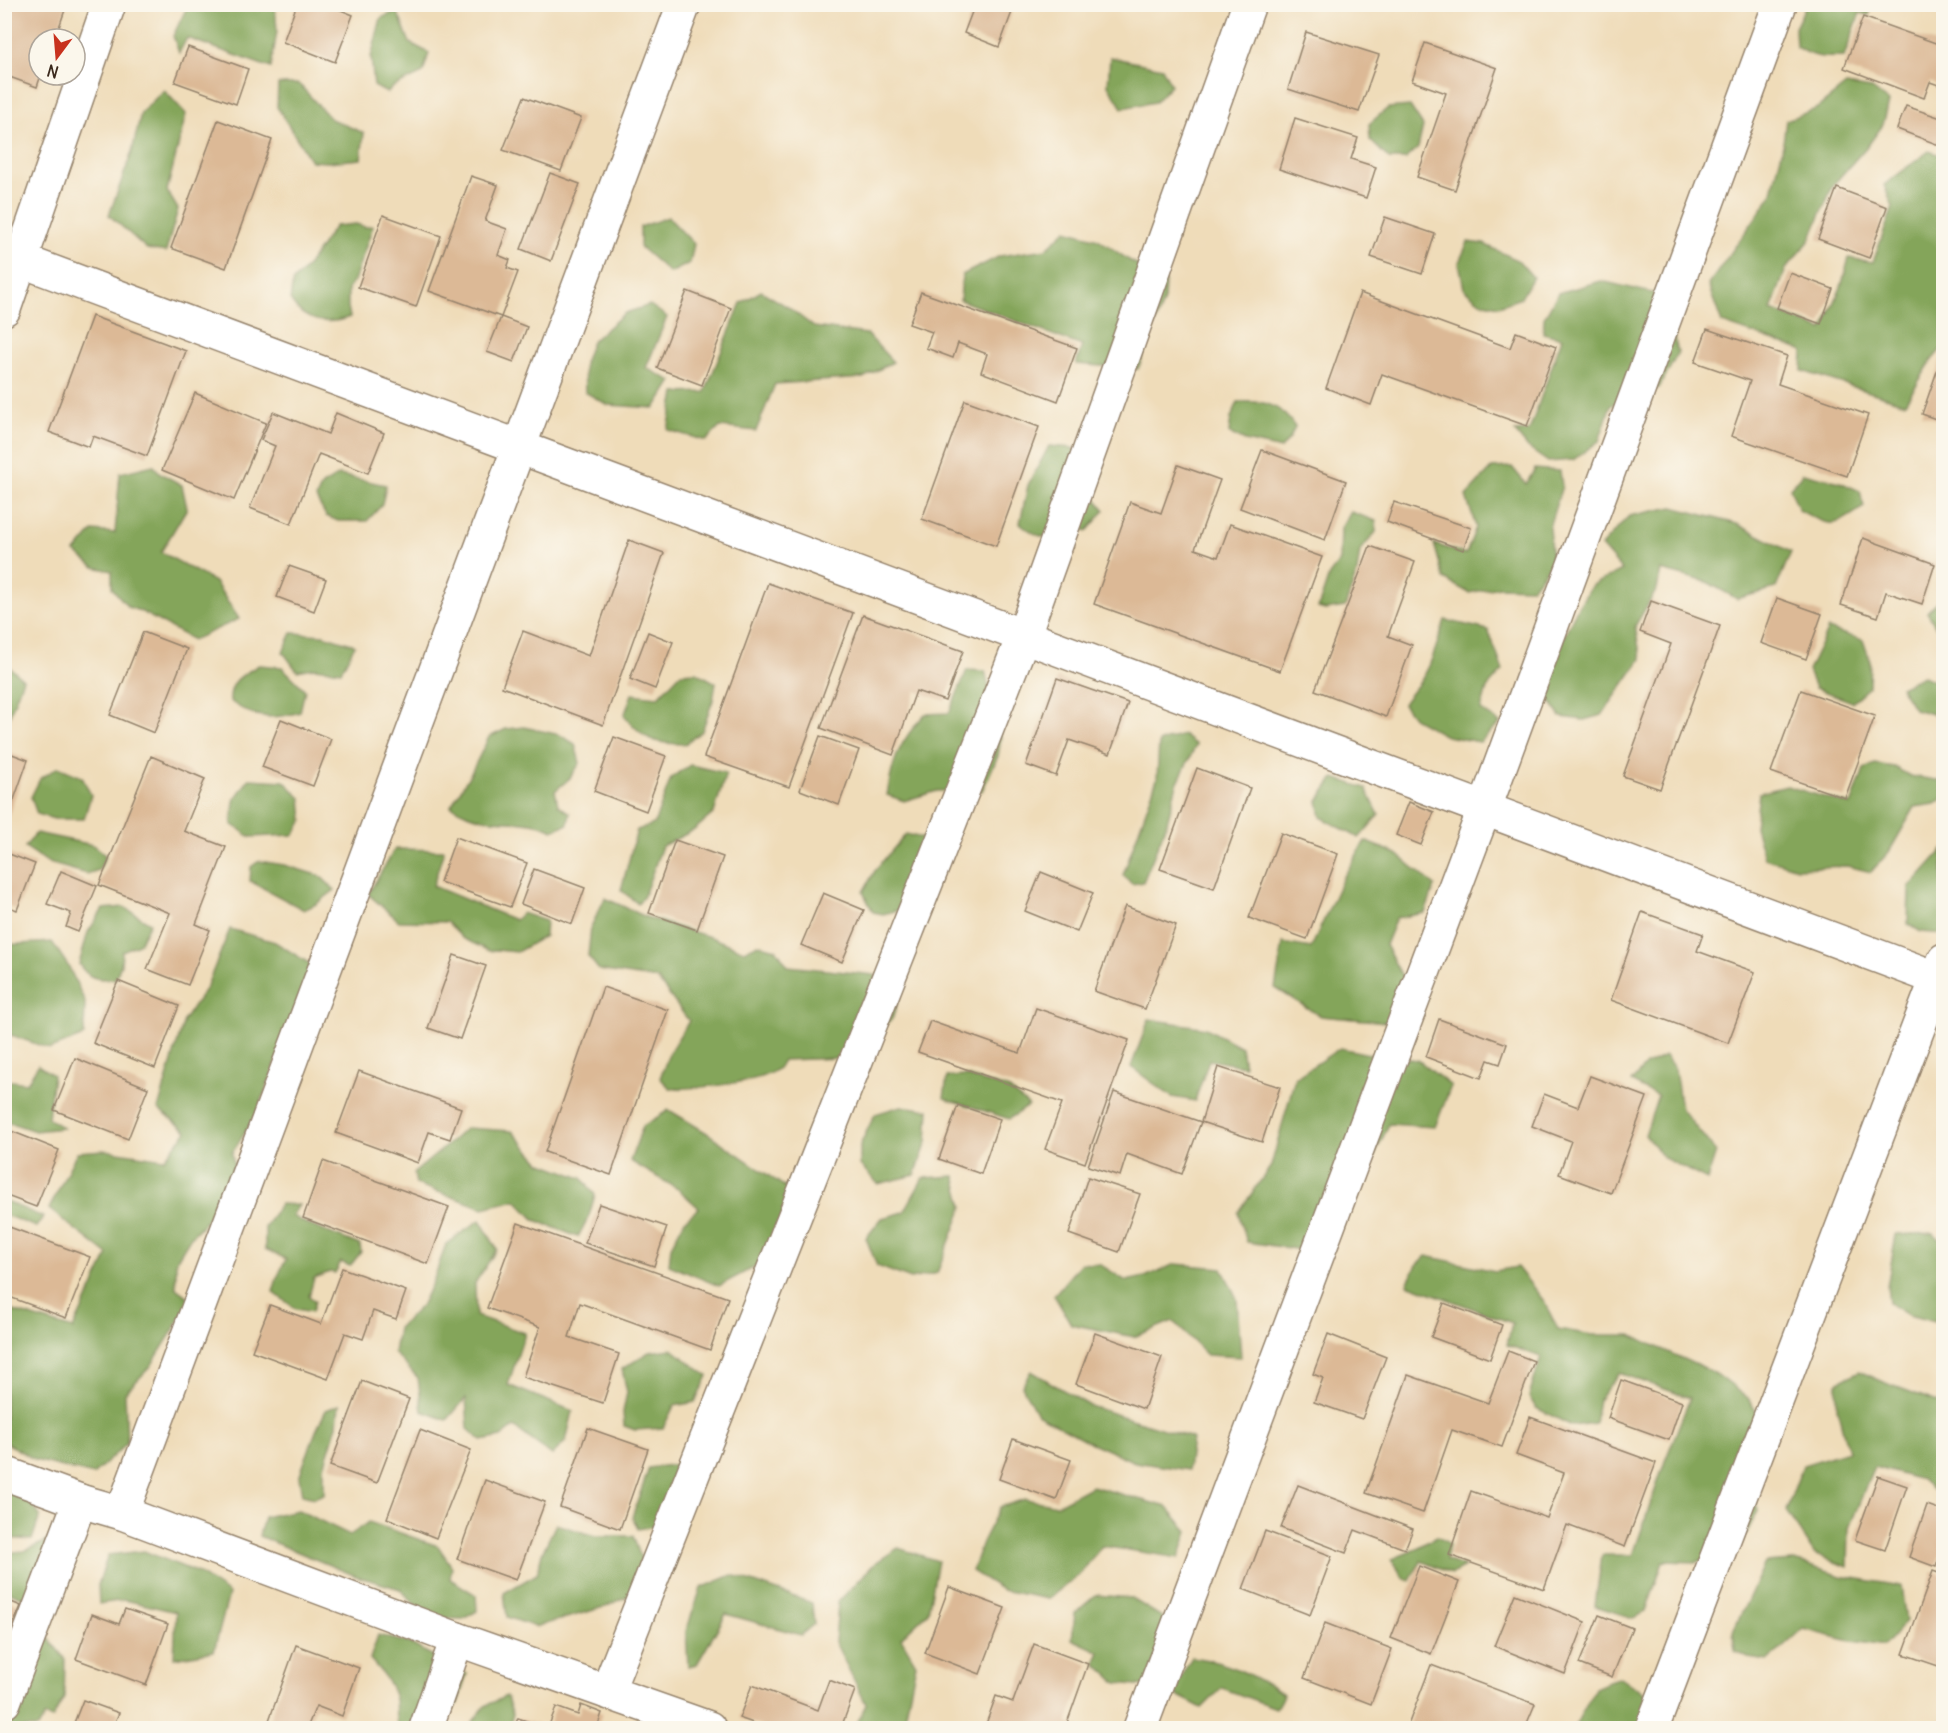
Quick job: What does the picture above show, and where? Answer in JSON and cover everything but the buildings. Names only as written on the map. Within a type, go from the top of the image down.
[{"type":"street","points":[[4,309],[14,258],[109,4]]},
{"type":"street","points":[[122,1513],[684,4]]},
{"type":"street","points":[[607,1692],[1023,637],[1249,4]]},
{"type":"street","points":[[1140,1728],[1484,810],[1780,4]]},
{"type":"street","points":[[14,258],[1484,810],[1941,973],[1652,1728]]},
{"type":"street","points":[[4,1473],[80,1501],[122,1513],[457,1639],[709,1728]]},
{"type":"street","points":[[4,1702],[80,1501]]},
{"type":"street","points":[[426,1728],[457,1639]]},
{"type":"green space","points":[[1806,4],[1872,5],[1869,15],[1860,13],[1844,57],[1830,57],[1814,55],[1796,47],[1795,28]]},
{"type":"green space","points":[[185,5],[275,5],[277,31],[271,68],[187,38],[179,53],[173,36],[187,7]]},
{"type":"green space","points":[[397,11],[410,43],[429,53],[423,73],[393,87],[387,93],[374,86],[371,57],[381,18]]},
{"type":"green space","points":[[1110,57],[1162,68],[1171,85],[1155,102],[1122,108],[1108,85]]},
{"type":"green space","points":[[278,84],[299,84],[331,119],[364,133],[361,159],[311,161],[277,107]]},
{"type":"green space","points":[[1846,85],[1872,89],[1889,102],[1883,125],[1833,185],[1810,240],[1786,269],[1771,310],[1823,330],[1841,287],[1849,258],[1873,262],[1893,207],[1884,185],[1929,151],[1943,156],[1943,347],[1932,360],[1905,403],[1802,371],[1803,351],[1722,323],[1708,285],[1771,196],[1782,151],[1786,120],[1816,109]]},
{"type":"green space","points":[[164,90],[186,114],[167,191],[178,209],[166,252],[147,249],[109,215],[132,152],[141,113]]},
{"type":"green space","points":[[1410,106],[1423,126],[1418,148],[1406,159],[1389,159],[1370,140],[1369,124],[1388,108]]},
{"type":"green space","points":[[668,217],[694,244],[690,263],[670,273],[640,247],[640,227]]},
{"type":"green space","points":[[356,224],[365,227],[373,226],[354,281],[348,289],[350,317],[324,321],[309,317],[290,300],[293,281],[306,268],[335,226]]},
{"type":"green space","points":[[1066,230],[1098,239],[1165,280],[1164,300],[1138,369],[1076,364],[1082,346],[960,300],[962,275],[1000,256],[1046,249]]},
{"type":"green space","points":[[1468,242],[1484,244],[1519,261],[1533,277],[1521,298],[1499,306],[1480,302],[1464,289],[1459,262]]},
{"type":"green space","points":[[1601,281],[1665,296],[1678,353],[1659,388],[1611,405],[1599,441],[1573,460],[1548,462],[1528,448],[1515,432],[1529,431],[1562,338],[1543,333],[1544,318],[1558,293]]},
{"type":"green space","points":[[761,291],[788,307],[814,327],[867,334],[893,362],[863,378],[775,384],[756,431],[720,427],[706,441],[668,430],[675,393],[705,392],[741,303]]},
{"type":"green space","points":[[650,305],[667,317],[646,368],[672,381],[655,408],[608,405],[585,392],[584,363],[592,341],[625,313]]},
{"type":"green space","points":[[1238,402],[1271,405],[1289,419],[1295,427],[1281,449],[1245,441],[1229,433],[1231,418]]},
{"type":"green space","points":[[1049,446],[1073,448],[1089,490],[1105,510],[1087,531],[1077,527],[1053,536],[1042,537],[1020,523],[1028,485]]},
{"type":"green space","points":[[153,465],[160,473],[182,485],[187,508],[161,552],[215,582],[239,619],[193,640],[140,611],[128,607],[112,588],[112,571],[94,567],[75,552],[93,531],[115,533],[120,473]]},
{"type":"green space","points":[[1512,467],[1526,484],[1535,469],[1560,471],[1562,486],[1549,527],[1552,562],[1532,588],[1499,587],[1469,593],[1444,579],[1434,544],[1466,554],[1476,527],[1466,496],[1492,468]]},
{"type":"green space","points":[[1803,473],[1840,482],[1860,491],[1864,507],[1845,519],[1832,523],[1819,520],[1799,510],[1790,488]]},
{"type":"green space","points":[[339,475],[386,485],[382,505],[367,521],[338,521],[326,516],[316,498],[322,485]]},
{"type":"green space","points":[[1673,507],[1737,524],[1791,552],[1776,588],[1737,599],[1707,582],[1661,570],[1657,589],[1635,626],[1641,659],[1602,715],[1584,720],[1561,717],[1545,694],[1557,650],[1578,607],[1592,585],[1622,570],[1601,546],[1629,516]]},
{"type":"green space","points":[[1351,512],[1376,521],[1376,532],[1360,551],[1357,572],[1345,607],[1325,610],[1318,608],[1329,575],[1340,561],[1341,528]]},
{"type":"green space","points":[[1943,595],[1943,639],[1927,612]]},
{"type":"green space","points":[[1445,620],[1488,630],[1503,670],[1487,688],[1481,710],[1500,723],[1480,742],[1446,736],[1415,719],[1403,704],[1428,668]]},
{"type":"green space","points":[[1828,629],[1863,640],[1870,660],[1869,687],[1852,702],[1815,688],[1808,671]]},
{"type":"green space","points":[[292,633],[323,635],[355,645],[341,671],[314,668],[297,671],[283,652]]},
{"type":"green space","points":[[5,665],[23,679],[5,728]]},
{"type":"green space","points":[[259,665],[282,667],[305,690],[300,712],[272,717],[264,716],[247,711],[230,701],[232,688],[238,679]]},
{"type":"green space","points":[[967,670],[985,671],[1001,738],[998,756],[982,791],[937,791],[904,801],[887,795],[895,760],[909,733],[925,714],[949,713]]},
{"type":"green space","points":[[696,672],[716,683],[713,700],[702,731],[685,744],[664,743],[650,739],[624,716],[632,694],[658,697],[681,673]]},
{"type":"green space","points":[[1923,676],[1943,685],[1943,717],[1914,709],[1900,687]]},
{"type":"green space","points":[[524,727],[560,735],[575,744],[580,763],[570,778],[555,791],[558,805],[570,813],[568,824],[553,830],[531,823],[481,818],[451,806],[489,737],[506,729]]},
{"type":"green space","points":[[1183,735],[1196,745],[1177,784],[1166,826],[1143,882],[1132,884],[1123,875],[1157,779],[1159,742]]},
{"type":"green space","points":[[1875,764],[1894,767],[1910,776],[1942,781],[1944,797],[1935,804],[1915,807],[1889,852],[1871,872],[1847,866],[1797,868],[1764,858],[1755,827],[1759,793],[1787,786],[1851,805],[1864,769]]},
{"type":"green space","points":[[690,765],[726,773],[714,813],[694,830],[662,846],[644,896],[638,904],[621,890],[637,830],[654,824],[671,778]]},
{"type":"green space","points":[[58,767],[82,777],[91,795],[84,819],[54,819],[37,814],[31,797],[40,779]]},
{"type":"green space","points":[[1334,778],[1366,788],[1379,815],[1359,838],[1321,817],[1318,801]]},
{"type":"green space","points":[[249,779],[284,781],[301,798],[303,820],[294,835],[250,837],[232,824],[234,800]]},
{"type":"green space","points":[[36,833],[93,845],[106,856],[99,870],[87,874],[49,863],[25,847]]},
{"type":"green space","points":[[906,834],[922,838],[926,853],[903,909],[883,914],[873,912],[863,892],[876,869]]},
{"type":"green space","points":[[1365,841],[1397,854],[1435,886],[1425,913],[1396,918],[1385,945],[1408,987],[1386,1022],[1320,1016],[1275,988],[1283,943],[1311,948],[1343,878]]},
{"type":"green space","points":[[395,849],[444,850],[433,886],[515,920],[522,913],[546,921],[545,936],[517,952],[489,951],[462,938],[447,922],[399,921],[368,894]]},
{"type":"green space","points":[[1943,850],[1943,934],[1921,932],[1908,924],[1909,888]]},
{"type":"green space","points":[[259,861],[284,865],[320,876],[335,890],[304,910],[250,881],[251,867]]},
{"type":"green space","points":[[605,898],[646,917],[713,938],[744,951],[758,944],[776,949],[788,966],[875,975],[903,987],[892,1019],[842,1058],[783,1060],[778,1068],[757,1078],[727,1084],[671,1089],[660,1078],[670,1051],[689,1021],[657,979],[599,970],[588,956],[591,927]]},
{"type":"green space","points":[[124,907],[150,923],[139,944],[122,951],[121,965],[115,979],[90,976],[79,964],[88,932],[103,909]]},
{"type":"green space","points":[[230,929],[275,942],[312,965],[257,1114],[232,1153],[234,1165],[221,1205],[190,1238],[176,1261],[176,1288],[192,1300],[151,1366],[125,1393],[127,1443],[93,1475],[35,1460],[5,1442],[4,1308],[73,1329],[108,1255],[49,1209],[77,1152],[105,1150],[164,1159],[187,1131],[158,1109],[184,1020],[206,988]]},
{"type":"green space","points":[[52,942],[69,967],[85,1002],[84,1036],[50,1049],[5,1033],[4,945]]},
{"type":"green space","points":[[1149,1019],[1206,1028],[1241,1047],[1244,1066],[1209,1060],[1195,1101],[1172,1097],[1131,1067]]},
{"type":"green space","points":[[1340,1048],[1418,1060],[1451,1086],[1435,1127],[1389,1124],[1341,1228],[1302,1250],[1247,1242],[1238,1213],[1271,1166],[1295,1078]]},
{"type":"green space","points":[[1665,1056],[1675,1069],[1681,1109],[1716,1152],[1707,1180],[1664,1158],[1645,1135],[1658,1096],[1631,1082],[1646,1065]]},
{"type":"green space","points":[[38,1065],[53,1075],[48,1118],[63,1128],[35,1131],[5,1121],[5,1080],[27,1083]]},
{"type":"green space","points":[[966,1076],[1007,1088],[1029,1106],[1009,1119],[944,1098],[947,1077]]},
{"type":"green space","points":[[901,1106],[929,1110],[927,1142],[915,1175],[878,1184],[860,1165],[860,1145],[875,1114]]},
{"type":"green space","points":[[669,1110],[707,1133],[791,1191],[766,1261],[719,1286],[669,1265],[671,1246],[685,1220],[699,1208],[678,1189],[630,1161],[643,1126]]},
{"type":"green space","points":[[466,1128],[512,1131],[540,1162],[582,1178],[595,1195],[589,1216],[578,1237],[535,1220],[516,1200],[483,1208],[416,1184],[414,1173]]},
{"type":"green space","points":[[955,1176],[963,1207],[937,1273],[911,1279],[877,1266],[866,1238],[882,1218],[904,1212],[923,1178]]},
{"type":"green space","points":[[5,1201],[43,1217],[36,1227],[5,1215]]},
{"type":"green space","points":[[280,1204],[299,1205],[292,1216],[360,1245],[361,1252],[350,1266],[341,1262],[335,1273],[330,1272],[314,1278],[309,1296],[315,1301],[312,1312],[296,1309],[273,1292],[286,1259],[265,1249],[265,1227]]},
{"type":"green space","points":[[480,1220],[497,1249],[475,1283],[476,1316],[525,1333],[508,1385],[573,1411],[566,1441],[552,1455],[514,1427],[501,1437],[482,1441],[468,1429],[466,1398],[447,1420],[422,1411],[418,1378],[394,1353],[398,1328],[421,1306],[434,1279],[446,1244]]},
{"type":"green space","points":[[1932,1233],[1943,1242],[1943,1324],[1908,1315],[1889,1303],[1887,1287],[1896,1235]]},
{"type":"green space","points":[[1426,1256],[1495,1271],[1517,1267],[1543,1300],[1558,1329],[1592,1335],[1631,1335],[1716,1374],[1748,1398],[1759,1416],[1743,1459],[1758,1511],[1741,1544],[1698,1562],[1663,1561],[1646,1612],[1633,1618],[1595,1606],[1602,1555],[1633,1555],[1665,1461],[1690,1398],[1619,1373],[1599,1399],[1595,1423],[1572,1426],[1536,1408],[1529,1397],[1541,1357],[1507,1345],[1512,1323],[1407,1284],[1417,1265]]},
{"type":"green space","points":[[1081,1263],[1101,1265],[1126,1281],[1145,1277],[1175,1264],[1222,1268],[1237,1299],[1241,1357],[1207,1355],[1173,1321],[1134,1337],[1071,1324],[1054,1295]]},
{"type":"green space","points":[[672,1349],[708,1376],[695,1402],[674,1406],[663,1428],[635,1430],[624,1426],[623,1412],[627,1392],[622,1369],[649,1352]]},
{"type":"green space","points":[[1031,1371],[1090,1406],[1192,1438],[1188,1470],[1135,1462],[1087,1441],[1037,1414],[1022,1386]]},
{"type":"green space","points":[[1859,1371],[1943,1404],[1943,1498],[1922,1480],[1874,1467],[1849,1528],[1848,1567],[1815,1555],[1786,1511],[1803,1465],[1848,1451],[1837,1408],[1837,1383]]},
{"type":"green space","points":[[339,1405],[337,1425],[324,1467],[324,1494],[314,1498],[302,1495],[299,1477],[316,1431],[326,1410]]},
{"type":"green space","points":[[677,1464],[680,1476],[667,1524],[638,1529],[632,1517],[649,1468]]},
{"type":"green space","points":[[4,1471],[9,1473],[40,1516],[32,1540],[5,1538]]},
{"type":"green space","points":[[1092,1486],[1167,1507],[1188,1531],[1179,1558],[1102,1546],[1080,1574],[1048,1599],[1002,1590],[972,1571],[982,1542],[1000,1507],[1025,1499],[1057,1505]]},
{"type":"green space","points":[[298,1510],[350,1535],[369,1522],[438,1546],[452,1567],[450,1579],[476,1595],[477,1611],[463,1619],[428,1618],[400,1589],[356,1576],[259,1536],[264,1517]]},
{"type":"green space","points":[[556,1524],[595,1536],[633,1536],[645,1569],[632,1595],[601,1608],[535,1627],[507,1617],[504,1593],[537,1574],[542,1553]]},
{"type":"green space","points":[[59,1536],[77,1553],[66,1590],[51,1610],[5,1590],[4,1553],[24,1551]]},
{"type":"green space","points":[[1437,1536],[1449,1544],[1446,1560],[1465,1567],[1452,1574],[1421,1561],[1410,1580],[1403,1578],[1392,1559],[1414,1550]]},
{"type":"green space","points":[[898,1548],[938,1561],[928,1612],[901,1638],[916,1664],[903,1728],[855,1728],[866,1704],[835,1642],[838,1602],[875,1563]]},
{"type":"green space","points":[[144,1551],[198,1573],[229,1594],[214,1651],[174,1658],[176,1612],[125,1600],[99,1604],[98,1585],[108,1555]]},
{"type":"green space","points":[[1794,1561],[1841,1576],[1901,1586],[1906,1621],[1884,1646],[1846,1640],[1803,1629],[1768,1661],[1748,1658],[1735,1651],[1733,1632],[1765,1563]]},
{"type":"green space","points":[[732,1575],[812,1603],[814,1624],[801,1635],[726,1614],[697,1664],[688,1666],[686,1631],[701,1588]]},
{"type":"green space","points":[[1096,1595],[1131,1598],[1170,1622],[1145,1686],[1117,1683],[1095,1663],[1100,1652],[1072,1639],[1075,1613]]},
{"type":"green space","points":[[45,1634],[65,1659],[64,1698],[52,1719],[45,1716],[38,1728],[5,1728],[5,1664]]},
{"type":"green space","points":[[378,1635],[409,1643],[467,1674],[458,1703],[435,1728],[399,1728],[391,1688],[386,1678],[370,1659]]},
{"type":"green space","points":[[1192,1657],[1218,1662],[1240,1670],[1284,1694],[1276,1708],[1222,1688],[1202,1708],[1175,1694],[1179,1680]]},
{"type":"green space","points":[[1620,1677],[1654,1701],[1643,1728],[1574,1728],[1595,1688]]},
{"type":"green space","points":[[506,1696],[513,1714],[509,1728],[468,1728],[485,1706]]}]
